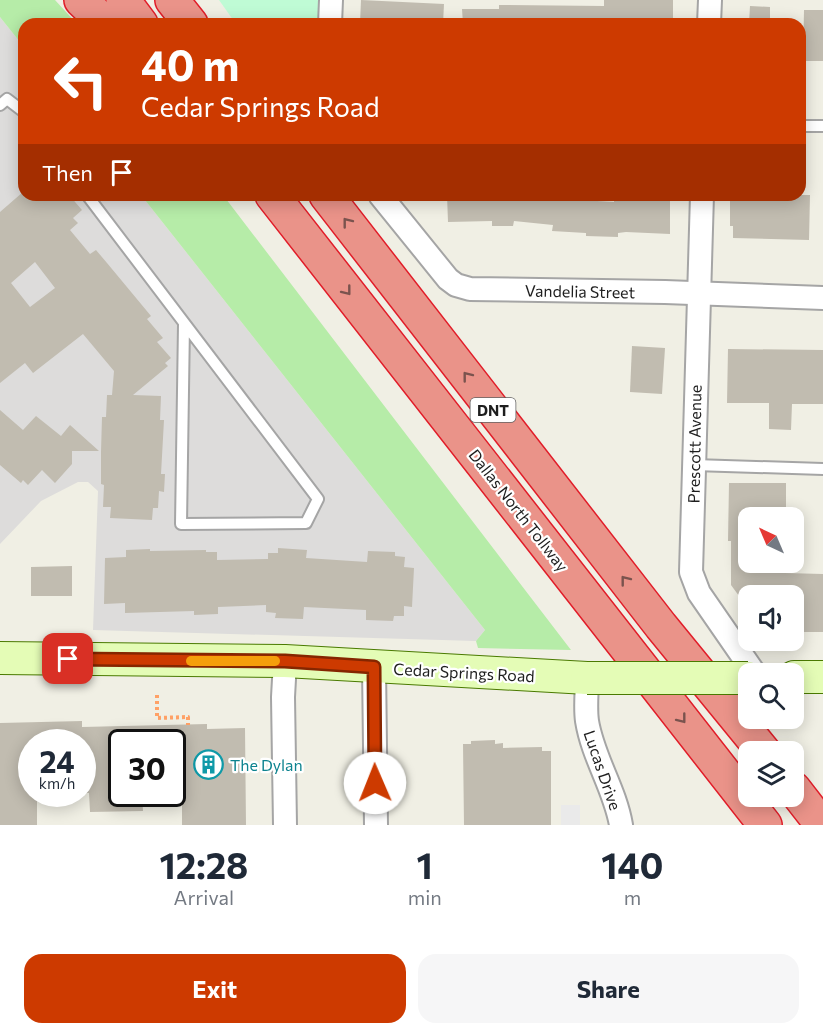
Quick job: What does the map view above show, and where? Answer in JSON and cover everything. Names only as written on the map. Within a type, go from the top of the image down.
[{"type":"highway","points":[[81,0],[100,18]]},
{"type":"highway","points":[[123,0],[136,18]]},
{"type":"highway","points":[[172,0],[186,18]]},
{"type":"highway","name":"Dallas North Tollway","points":[[277,201],[765,825]]},
{"type":"highway","name":"DNT","points":[[331,201],[661,626],[755,741]]},
{"type":"highway","points":[[804,802],[822,825]]},
{"type":"main road","name":"Cedar Springs Road","points":[[0,658],[285,661],[587,678],[738,678]]},
{"type":"main road","points":[[804,677],[823,677]]},
{"type":"street","points":[[330,18],[331,0]]},
{"type":"street","points":[[709,18],[710,0]]},
{"type":"street","name":"Vandelia Street","points":[[385,201],[448,279],[456,285],[470,289],[823,298]]},
{"type":"street","name":"Prescott Avenue","points":[[702,201],[691,573],[699,593],[747,663]]},
{"type":"street","points":[[285,661],[283,697],[285,825]]},
{"type":"street","points":[[374,667],[376,825]]},
{"type":"street","name":"Lucas Drive","points":[[587,678],[587,722],[621,825]]},
{"type":"lane","points":[[0,105],[7,99],[18,107]]},
{"type":"lane","points":[[806,126],[823,126]]},
{"type":"lane","points":[[92,201],[318,500],[306,523],[181,524],[184,324]]},
{"type":"lane","points":[[694,465],[823,470]]},
{"type":"path","points":[[157,695],[157,717],[188,717],[188,725]]},
{"type":"shaded area","points":[[0,17],[18,40],[18,201],[146,201],[485,630],[476,641],[93,630],[98,491],[88,482],[78,482],[41,501],[0,544]]},
{"type":"shaded area","points":[[561,805],[580,805],[580,825],[561,825]]},
{"type":"green space","points":[[0,0],[55,0],[72,18],[18,18],[18,40],[0,17]]},
{"type":"green space","points":[[219,0],[322,0],[321,18],[232,18]]},
{"type":"green space","points":[[146,201],[228,201],[571,650],[478,648],[476,641],[485,630]]},
{"type":"building","points":[[361,0],[444,4],[443,18],[360,18]]},
{"type":"building","points":[[604,0],[673,0],[673,18],[463,18],[462,9],[499,9],[499,5],[604,6]]},
{"type":"building","points":[[750,6],[770,7],[770,18],[749,18]]},
{"type":"building","points":[[804,10],[823,10],[823,61],[806,61],[806,18],[804,18]]},
{"type":"building","points":[[806,195],[810,195],[809,240],[733,238],[733,226],[730,226],[730,201],[806,201]]},
{"type":"building","points":[[18,196],[18,201],[74,201],[82,210],[73,218],[78,223],[70,230],[90,254],[96,250],[151,316],[147,319],[163,338],[157,342],[171,358],[165,363],[168,366],[133,395],[161,396],[160,420],[164,420],[161,474],[165,474],[164,492],[159,491],[158,508],[153,508],[152,520],[110,518],[111,507],[103,507],[102,417],[106,417],[107,395],[112,395],[114,371],[83,334],[33,373],[25,363],[0,383],[0,212]],"holes":[[[35,262],[55,288],[30,307],[11,283]]]},
{"type":"building","points":[[447,201],[670,201],[670,234],[626,232],[618,233],[618,237],[586,236],[586,233],[552,231],[553,225],[514,221],[513,226],[492,226],[492,221],[448,222]]},
{"type":"building","points":[[632,346],[665,348],[662,394],[630,392]]},
{"type":"building","points":[[728,349],[823,350],[823,404],[792,404],[791,430],[769,429],[769,403],[727,403]]},
{"type":"building","points":[[0,410],[23,430],[36,416],[61,436],[70,425],[99,451],[72,451],[72,464],[55,483],[42,470],[28,485],[23,480],[21,483],[0,465]]},
{"type":"building","points":[[729,483],[786,483],[786,507],[738,507],[738,573],[823,574],[823,632],[804,632],[804,585],[738,585],[738,595],[731,585],[731,541],[728,541]]},
{"type":"building","points":[[278,548],[307,550],[306,558],[367,562],[368,551],[395,552],[395,556],[405,557],[404,567],[414,568],[412,607],[404,606],[404,616],[394,616],[393,621],[366,620],[366,610],[304,607],[303,619],[275,618],[276,613],[266,612],[266,605],[218,607],[218,614],[194,615],[194,611],[125,613],[125,603],[104,604],[105,558],[126,557],[126,550],[206,550],[206,552],[217,552],[217,560],[268,559],[268,553],[278,553]]},
{"type":"building","points":[[72,566],[72,596],[31,596],[31,567]]},
{"type":"building","name":"The Dylan","points":[[82,721],[82,727],[207,724],[207,729],[245,728],[246,825],[182,825],[182,807],[186,807],[186,729],[108,729],[108,807],[143,807],[143,811],[90,812],[90,807],[96,807],[96,729],[18,729],[18,807],[37,807],[37,825],[0,825],[0,723]]},
{"type":"building","points":[[495,740],[495,744],[503,743],[503,748],[542,747],[542,751],[551,751],[551,825],[464,825],[463,744],[471,744],[471,741]]},
{"type":"slow traffic","points":[[191,661],[275,661]]},
{"type":"place","name":"The Dylan","points":[[209,764]]},
{"type":"route","points":[[68,659],[285,661],[374,667],[375,783]]}]
